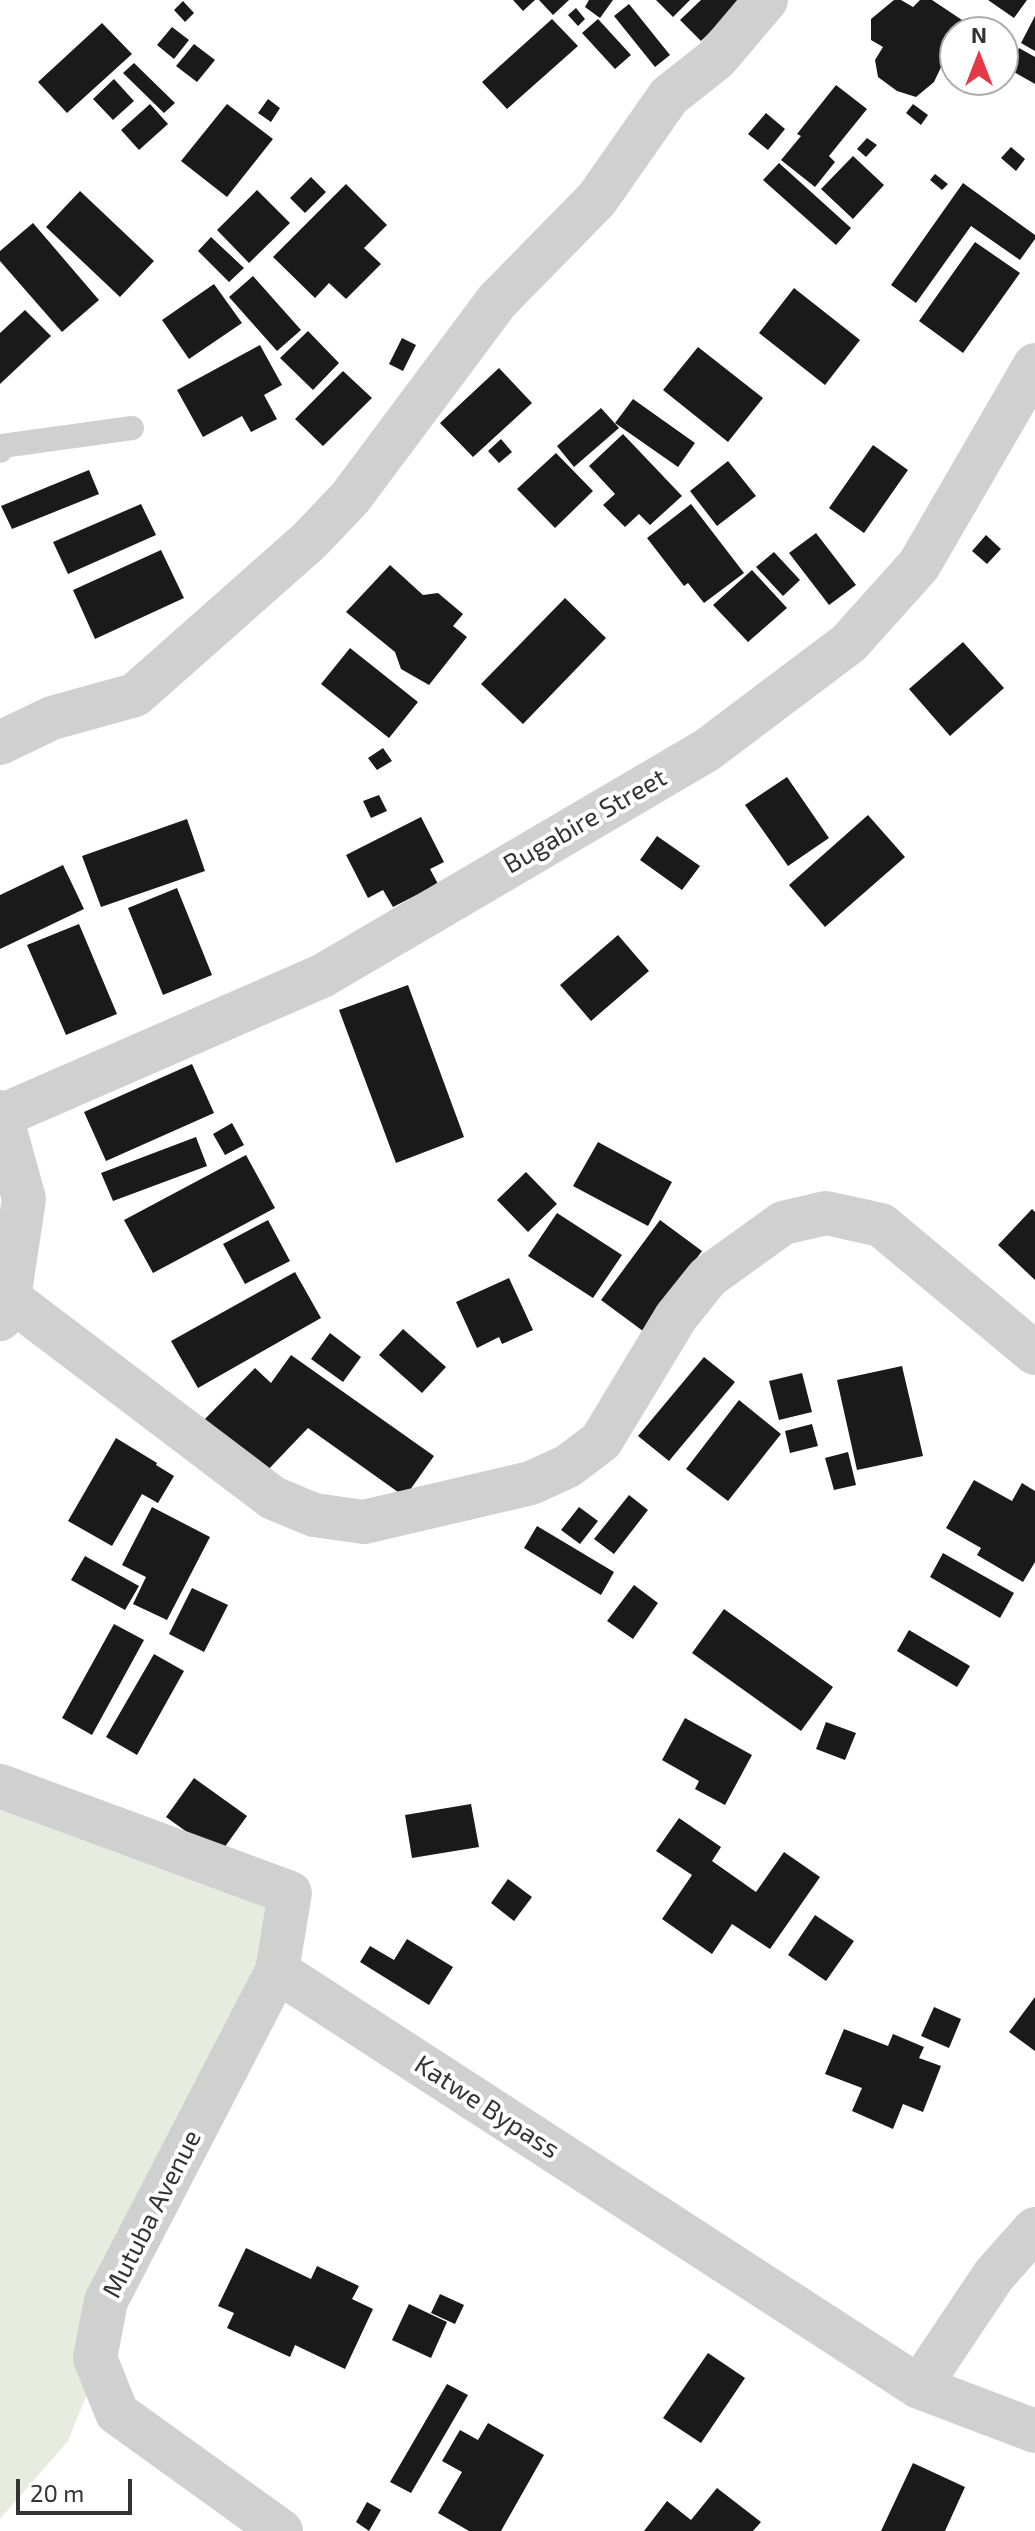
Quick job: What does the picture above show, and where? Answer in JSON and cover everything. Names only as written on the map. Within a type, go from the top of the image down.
[{"type":"street","points":[[0,743],[52,718],[135,695],[309,541],[350,498],[497,301],[597,199],[669,96],[716,59],[766,0]]},
{"type":"street","name":"Bugabire Street","points":[[5,1308],[24,1199],[1,1114],[322,976],[707,750],[849,643],[919,565],[1035,365]]},
{"type":"street","points":[[5,1308],[273,1498],[314,1515],[364,1522],[531,1483],[568,1466],[601,1441],[676,1317],[708,1277],[783,1223],[826,1213],[881,1225],[1035,1353]]},
{"type":"street","points":[[0,1786],[290,1893],[277,1971]]},
{"type":"street","name":"Katwe Bypass","points":[[277,1971],[919,2387],[1035,2431]]},
{"type":"street","name":"Mutuba Avenue","points":[[277,1971],[106,2301],[95,2358],[117,2413],[281,2531]]},
{"type":"street","points":[[919,2387],[994,2275],[1035,2229]]},
{"type":"lane","points":[[0,451],[2,446],[132,428]]},
{"type":"shaded area","points":[[0,1776],[290,1893],[68,2441],[0,2519]]},
{"type":"building","points":[[513,0],[535,0],[523,11]]},
{"type":"building","points":[[539,0],[569,0],[553,15]]},
{"type":"building","points":[[589,0],[613,0],[600,18],[585,7]]},
{"type":"building","points":[[656,0],[690,0],[673,17]]},
{"type":"building","points":[[701,0],[743,0],[701,41],[680,20]]},
{"type":"building","points":[[894,0],[901,0],[913,7],[920,0],[932,0],[956,16],[939,16],[939,71],[934,82],[916,97],[897,91],[878,77],[875,60],[883,47],[871,40],[871,19]]},
{"type":"building","points":[[988,0],[1027,0],[1015,16]]},
{"type":"building","points":[[183,1],[194,13],[185,22],[174,10]]},
{"type":"building","points":[[629,4],[670,55],[655,67],[614,16]]},
{"type":"building","points":[[576,8],[585,19],[578,26],[568,15]]},
{"type":"building","points":[[1035,16],[1035,51],[1021,43]]},
{"type":"building","points":[[552,19],[578,46],[507,109],[482,82]]},
{"type":"building","points":[[598,19],[631,55],[615,69],[582,33]]},
{"type":"building","points":[[102,23],[132,54],[67,113],[38,82]]},
{"type":"building","points":[[172,27],[189,40],[174,59],[157,45]]},
{"type":"building","points":[[194,44],[215,60],[197,82],[176,66]]},
{"type":"building","points":[[1019,48],[1035,57],[1035,84],[1019,75]]},
{"type":"building","points":[[134,63],[175,103],[164,113],[123,73]]},
{"type":"building","points":[[114,79],[134,101],[113,120],[93,99]]},
{"type":"building","points":[[836,85],[867,109],[829,156],[835,162],[815,187],[781,160],[801,136],[797,134]]},
{"type":"building","points":[[268,99],[280,108],[271,122],[258,113]]},
{"type":"building","points":[[150,104],[168,124],[139,150],[121,130]]},
{"type":"building","points":[[227,104],[273,139],[227,197],[181,161]]},
{"type":"building","points":[[913,104],[928,115],[921,125],[906,113]]},
{"type":"building","points":[[766,113],[785,129],[768,150],[748,134]]},
{"type":"building","points":[[867,138],[877,145],[866,157],[857,149]]},
{"type":"building","points":[[1011,147],[1025,159],[1016,171],[1001,158]]},
{"type":"building","points":[[853,156],[884,185],[853,219],[821,189]]},
{"type":"building","points":[[779,163],[851,228],[836,245],[763,180]]},
{"type":"building","points":[[935,174],[948,184],[942,190],[930,180]]},
{"type":"building","points":[[311,177],[326,192],[305,213],[290,198]]},
{"type":"building","points":[[963,183],[1035,235],[1035,239],[1020,260],[971,226],[916,303],[891,285]]},
{"type":"building","points":[[346,184],[387,225],[364,248],[381,264],[346,299],[329,283],[315,298],[273,257]]},
{"type":"building","points":[[257,190],[290,223],[249,263],[217,230]]},
{"type":"building","points":[[80,191],[154,261],[120,297],[46,227]]},
{"type":"building","points":[[33,223],[99,300],[62,332],[0,261],[0,251]]},
{"type":"building","points":[[211,237],[244,268],[229,282],[198,251]]},
{"type":"building","points":[[975,242],[1020,273],[963,353],[919,321]]},
{"type":"building","points":[[253,276],[301,330],[277,351],[229,297]]},
{"type":"building","points":[[214,284],[242,323],[189,359],[162,320]]},
{"type":"building","points":[[794,288],[860,340],[825,385],[759,333]]},
{"type":"building","points":[[25,310],[51,336],[0,384],[0,333]]},
{"type":"building","points":[[308,331],[339,363],[313,390],[280,358]]},
{"type":"building","points":[[402,338],[416,345],[403,371],[389,364]]},
{"type":"building","points":[[260,345],[282,385],[264,395],[277,419],[251,432],[242,416],[203,437],[177,390]]},
{"type":"building","points":[[698,347],[763,398],[728,442],[663,390]]},
{"type":"building","points":[[499,368],[532,403],[473,457],[440,423]]},
{"type":"building","points":[[343,371],[372,398],[323,446],[295,419]]},
{"type":"building","points":[[633,399],[695,443],[678,467],[615,423]]},
{"type":"building","points":[[601,408],[619,428],[574,467],[557,446]]},
{"type":"building","points":[[623,434],[682,496],[650,525],[639,514],[625,527],[603,505],[615,494],[589,466]]},
{"type":"building","points":[[501,439],[512,452],[499,463],[488,451]]},
{"type":"building","points":[[873,445],[908,470],[864,533],[829,508]]},
{"type":"building","points":[[556,453],[593,491],[555,528],[517,489]]},
{"type":"building","points":[[728,461],[756,496],[717,526],[690,491]]},
{"type":"building","points":[[89,470],[99,494],[12,529],[1,506]]},
{"type":"building","points":[[141,504],[156,535],[68,574],[53,542]]},
{"type":"building","points":[[691,504],[744,573],[704,603],[688,583],[684,586],[647,538]]},
{"type":"building","points":[[816,533],[856,585],[829,605],[789,553]]},
{"type":"building","points":[[986,535],[1001,549],[987,564],[972,551]]},
{"type":"building","points":[[161,550],[184,598],[95,639],[73,590]]},
{"type":"building","points":[[774,552],[800,580],[783,596],[756,567]]},
{"type":"building","points":[[390,565],[423,595],[438,593],[463,614],[453,626],[467,637],[429,685],[401,669],[395,652],[346,612]]},
{"type":"building","points":[[752,570],[787,608],[748,642],[713,605]]},
{"type":"building","points":[[565,598],[606,638],[523,724],[481,684]]},
{"type":"building","points":[[963,642],[1004,688],[950,736],[909,689]]},
{"type":"building","points":[[350,648],[418,702],[389,738],[321,684]]},
{"type":"building","points":[[383,748],[392,761],[377,770],[368,758]]},
{"type":"building","points":[[787,777],[829,838],[788,866],[745,805]]},
{"type":"building","points":[[379,795],[387,811],[371,818],[363,801]]},
{"type":"building","points":[[868,815],[905,857],[825,927],[789,885]]},
{"type":"building","points":[[421,817],[444,862],[430,869],[438,884],[393,907],[383,890],[368,898],[346,855]]},
{"type":"building","points":[[187,819],[205,871],[101,907],[82,856]]},
{"type":"building","points":[[657,836],[700,866],[682,890],[640,860]]},
{"type":"building","points":[[63,865],[84,909],[0,949],[0,895]]},
{"type":"building","points":[[177,888],[212,975],[163,995],[128,908]]},
{"type":"building","points":[[79,924],[117,1014],[66,1035],[27,945]]},
{"type":"building","points":[[618,935],[649,971],[591,1021],[560,985]]},
{"type":"building","points":[[408,985],[464,1137],[396,1163],[339,1010]]},
{"type":"building","points":[[192,1064],[214,1113],[106,1161],[84,1112]]},
{"type":"building","points":[[232,1123],[244,1145],[225,1155],[213,1134]]},
{"type":"building","points":[[196,1137],[207,1166],[113,1201],[101,1173]]},
{"type":"building","points":[[598,1142],[672,1182],[648,1226],[573,1186]]},
{"type":"building","points":[[246,1155],[275,1208],[153,1273],[124,1220]]},
{"type":"building","points":[[526,1172],[557,1204],[528,1232],[497,1200]]},
{"type":"building","points":[[1032,1209],[1035,1212],[1035,1280],[998,1245]]},
{"type":"building","points":[[557,1213],[622,1255],[593,1298],[528,1256]]},
{"type":"building","points":[[268,1220],[290,1261],[245,1284],[223,1244]]},
{"type":"building","points":[[660,1220],[702,1251],[643,1331],[601,1300]]},
{"type":"building","points":[[295,1272],[321,1318],[198,1388],[171,1341]]},
{"type":"building","points":[[509,1278],[533,1330],[502,1344],[499,1337],[477,1348],[456,1302]]},
{"type":"building","points":[[403,1329],[446,1367],[422,1393],[379,1355]]},
{"type":"building","points":[[330,1333],[361,1357],[343,1382],[311,1359]]},
{"type":"building","points":[[291,1355],[434,1456],[405,1497],[308,1428],[263,1475],[204,1420],[255,1368],[271,1383]]},
{"type":"building","points":[[704,1357],[735,1382],[669,1461],[638,1436]]},
{"type":"building","points":[[902,1366],[923,1456],[857,1470],[837,1380]]},
{"type":"building","points":[[802,1373],[812,1412],[779,1420],[769,1381]]},
{"type":"building","points":[[739,1400],[781,1434],[728,1501],[686,1469]]},
{"type":"building","points":[[812,1424],[818,1446],[790,1453],[785,1431]]},
{"type":"building","points":[[116,1438],[174,1476],[158,1503],[142,1494],[112,1546],[68,1521]]},
{"type":"building","points":[[848,1452],[856,1485],[834,1490],[825,1458]]},
{"type":"building","points":[[974,1480],[1012,1501],[1022,1483],[1035,1491],[1035,1562],[1023,1582],[977,1555],[981,1548],[946,1528]]},
{"type":"building","points":[[629,1495],[648,1510],[614,1554],[594,1539]]},
{"type":"building","points":[[152,1507],[210,1537],[167,1620],[133,1604],[146,1577],[122,1565]]},
{"type":"building","points":[[579,1507],[598,1521],[580,1544],[561,1530]]},
{"type":"building","points":[[537,1526],[614,1572],[601,1595],[524,1548]]},
{"type":"building","points":[[943,1553],[1014,1593],[1000,1618],[930,1577]]},
{"type":"building","points":[[85,1556],[139,1586],[125,1610],[71,1580]]},
{"type":"building","points":[[634,1585],[658,1603],[633,1639],[607,1621]]},
{"type":"building","points":[[192,1588],[228,1605],[204,1652],[169,1634]]},
{"type":"building","points":[[724,1609],[833,1687],[801,1731],[692,1653]]},
{"type":"building","points":[[114,1624],[144,1640],[92,1735],[62,1718]]},
{"type":"building","points":[[909,1630],[970,1666],[957,1687],[897,1651]]},
{"type":"building","points":[[154,1654],[184,1671],[137,1755],[106,1737]]},
{"type":"building","points":[[685,1718],[752,1755],[725,1805],[695,1789],[699,1781],[662,1760]]},
{"type":"building","points":[[826,1722],[856,1733],[845,1760],[816,1749]]},
{"type":"building","points":[[194,1778],[247,1816],[219,1855],[166,1817]]},
{"type":"building","points":[[471,1804],[479,1847],[412,1858],[405,1815]]},
{"type":"building","points":[[679,1818],[721,1847],[712,1861],[756,1892],[784,1852],[820,1877],[770,1949],[732,1924],[712,1954],[662,1919],[692,1875],[656,1851]]},
{"type":"building","points":[[508,1879],[532,1897],[514,1921],[491,1903]]},
{"type":"building","points":[[815,1915],[854,1941],[826,1981],[788,1955]]},
{"type":"building","points":[[407,1939],[453,1967],[429,2005],[360,1962],[370,1946],[394,1960]]},
{"type":"building","points":[[1035,1997],[1035,2051],[1009,2032]]},
{"type":"building","points":[[934,2007],[961,2019],[949,2048],[921,2036]]},
{"type":"building","points":[[844,2029],[888,2046],[893,2034],[924,2047],[919,2058],[941,2066],[923,2112],[903,2104],[893,2129],[852,2111],[862,2088],[825,2074]]},
{"type":"building","points":[[246,2248],[311,2279],[317,2266],[359,2286],[352,2299],[373,2309],[345,2369],[295,2345],[290,2357],[227,2328],[234,2313],[218,2306]]},
{"type":"building","points":[[440,2294],[464,2305],[455,2324],[431,2313]]},
{"type":"building","points":[[409,2304],[447,2322],[431,2358],[392,2340]]},
{"type":"building","points":[[708,2353],[745,2378],[701,2443],[663,2418]]},
{"type":"building","points":[[447,2384],[468,2395],[411,2493],[390,2482]]},
{"type":"building","points":[[488,2423],[544,2455],[501,2531],[469,2531],[438,2513],[462,2472],[442,2461],[460,2430],[478,2440]]},
{"type":"building","points":[[913,2463],[965,2487],[945,2531],[881,2531]]},
{"type":"building","points":[[717,2488],[761,2522],[753,2531],[644,2531],[667,2501],[691,2520]]},
{"type":"building","points":[[367,2502],[381,2510],[369,2531],[356,2522]]}]
